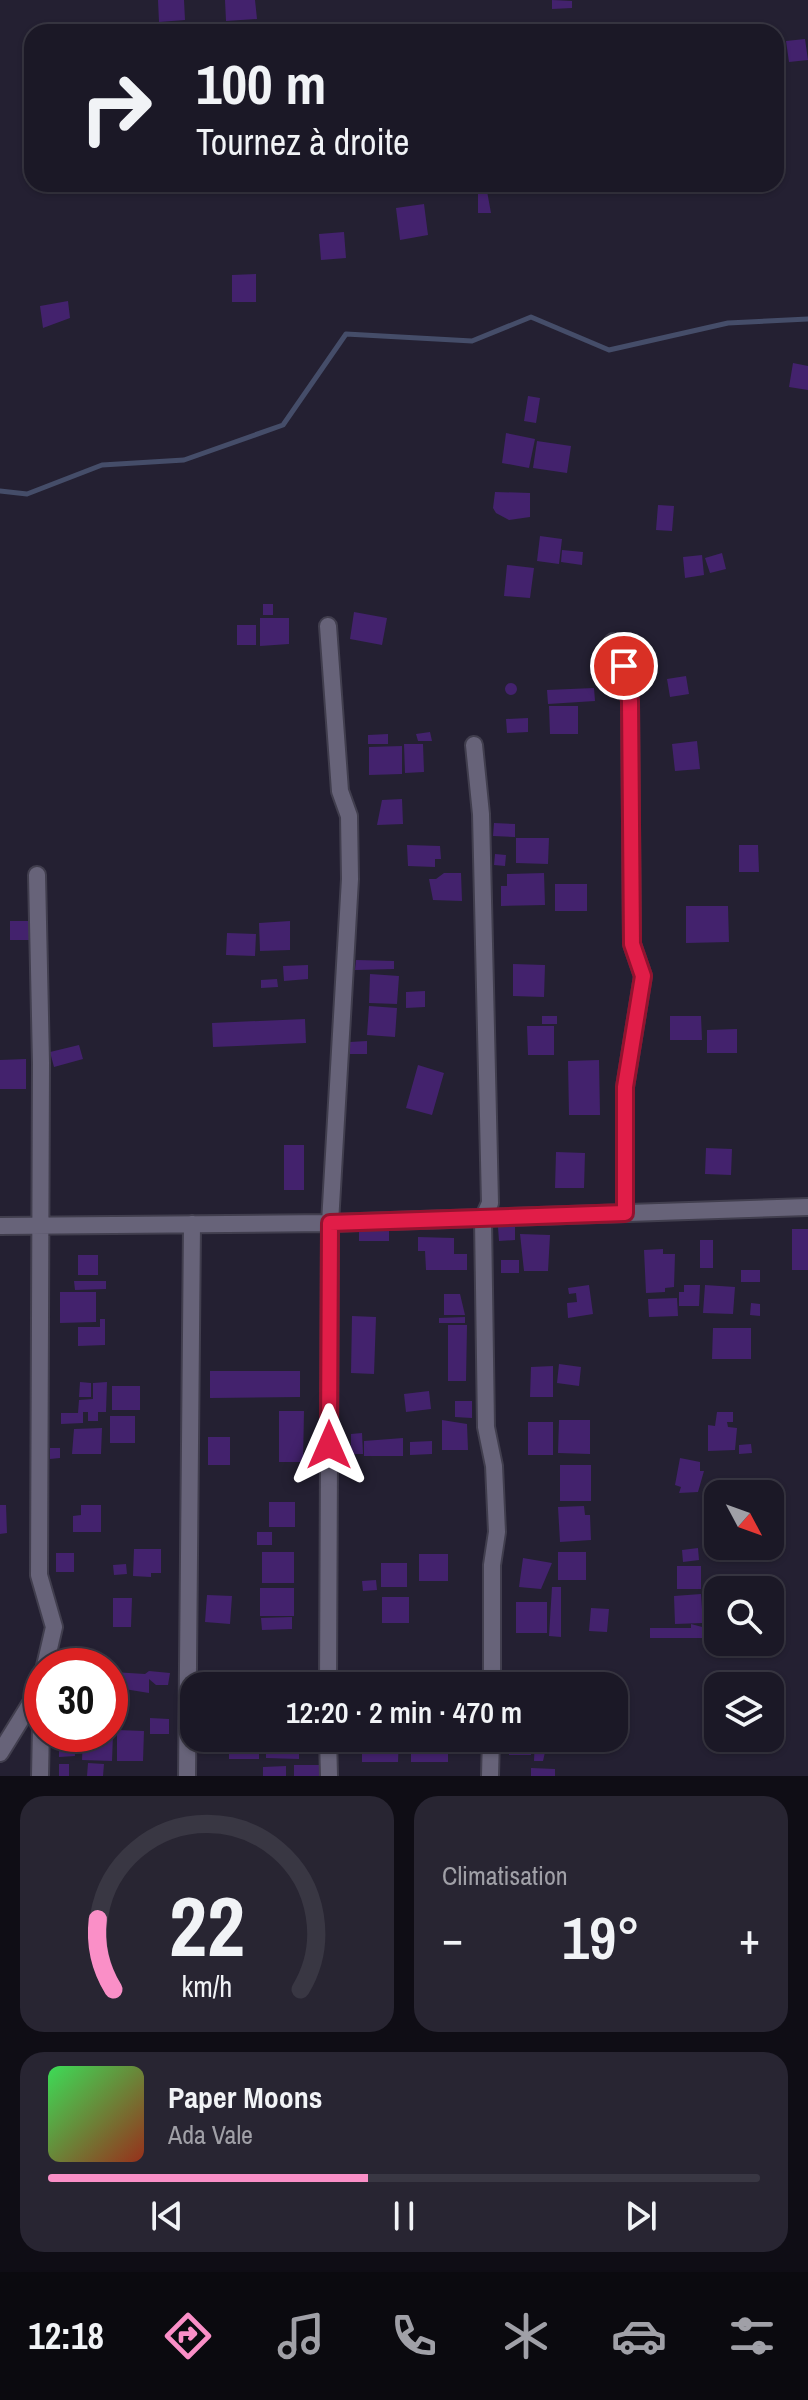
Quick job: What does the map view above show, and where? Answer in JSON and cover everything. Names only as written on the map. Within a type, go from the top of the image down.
[{"type":"street","points":[[328,626],[340,791],[349,816],[350,879],[330,1223],[328,1672]]},
{"type":"street","points":[[613,642],[624,666],[630,701],[632,944],[643,976],[625,1087],[625,1213]]},
{"type":"street","points":[[474,745],[481,814],[490,1203],[483,1219],[486,1427],[494,1466],[497,1532],[492,1565],[492,1672]]},
{"type":"street","points":[[37,875],[41,1227],[39,1575],[54,1627],[49,1648]]},
{"type":"street","points":[[0,1226],[330,1223],[808,1207]]},
{"type":"street","points":[[187,1776],[192,1224]]},
{"type":"street","points":[[0,1753],[24,1712]]},
{"type":"street","points":[[40,1752],[40,1776]]},
{"type":"street","points":[[328,1752],[329,1776]]},
{"type":"street","points":[[490,1776],[491,1752]]},
{"type":"building","points":[[158,0],[184,0],[185,20],[159,22]]},
{"type":"building","points":[[225,0],[255,0],[257,19],[226,21]]},
{"type":"building","points":[[552,0],[572,1],[572,8],[552,9]]},
{"type":"building","points":[[805,39],[808,60],[789,62],[786,41]]},
{"type":"building","points":[[478,192],[487,192],[491,213],[478,213]]},
{"type":"building","points":[[424,204],[428,235],[400,240],[396,208]]},
{"type":"building","points":[[344,232],[346,258],[321,260],[319,234]]},
{"type":"building","points":[[256,274],[256,302],[232,302],[232,275]]},
{"type":"building","points":[[68,301],[70,318],[43,328],[40,306]]},
{"type":"building","points":[[793,363],[808,366],[808,390],[789,387]]},
{"type":"building","points":[[528,396],[540,398],[536,423],[524,421]]},
{"type":"building","points":[[506,433],[535,439],[529,468],[502,463]]},
{"type":"building","points":[[537,441],[571,446],[567,473],[533,468]]},
{"type":"building","points":[[495,492],[530,493],[530,517],[509,520],[496,513],[493,508]]},
{"type":"building","points":[[658,505],[674,506],[672,531],[656,530]]},
{"type":"building","points":[[540,536],[562,539],[559,564],[537,561]]},
{"type":"building","points":[[562,550],[583,552],[582,565],[561,562]]},
{"type":"building","points":[[722,553],[726,569],[710,573],[705,558]]},
{"type":"building","points":[[702,555],[704,575],[685,578],[683,557]]},
{"type":"building","points":[[507,565],[534,568],[530,598],[504,596]]},
{"type":"building","points":[[263,604],[273,604],[273,615],[263,615]]},
{"type":"building","points":[[354,612],[387,618],[382,645],[350,639]]},
{"type":"building","points":[[260,618],[289,618],[289,644],[260,646]]},
{"type":"building","points":[[237,625],[256,625],[256,645],[237,645]]},
{"type":"building","points":[[686,676],[689,694],[670,697],[667,679]]},
{"type":"building","points":[[511,683],[517,689],[511,695],[505,689]]},
{"type":"building","points":[[594,688],[595,701],[548,704],[547,690]]},
{"type":"building","points":[[549,706],[578,706],[578,734],[550,734]]},
{"type":"building","points":[[528,718],[528,732],[507,733],[506,719]]},
{"type":"building","points":[[430,732],[432,741],[418,741],[416,734]]},
{"type":"building","points":[[388,734],[388,744],[368,744],[368,735]]},
{"type":"building","points":[[697,741],[700,769],[675,771],[672,744]]},
{"type":"building","points":[[404,744],[423,744],[424,772],[405,773]]},
{"type":"building","points":[[402,746],[402,774],[369,775],[369,747]]},
{"type":"building","points":[[402,799],[403,824],[377,825],[382,800]]},
{"type":"building","points":[[494,823],[515,824],[515,837],[493,836]]},
{"type":"building","points":[[516,838],[549,838],[548,864],[516,863]]},
{"type":"building","points":[[407,845],[440,846],[441,859],[435,859],[435,867],[408,866]]},
{"type":"building","points":[[739,845],[758,845],[759,872],[739,872]]},
{"type":"building","points":[[495,854],[506,855],[505,866],[494,865]]},
{"type":"building","points":[[444,873],[461,873],[462,901],[433,900],[429,879],[436,879]]},
{"type":"building","points":[[544,873],[545,905],[501,906],[501,886],[507,886],[507,874]]},
{"type":"building","points":[[555,884],[587,884],[587,911],[555,911]]},
{"type":"building","points":[[686,906],[728,906],[729,942],[686,943]]},
{"type":"building","points":[[10,921],[31,921],[31,940],[10,940]]},
{"type":"building","points":[[290,921],[290,950],[260,951],[259,923]]},
{"type":"building","points":[[227,933],[256,934],[255,956],[226,955]]},
{"type":"building","points":[[356,960],[394,961],[394,969],[355,970]]},
{"type":"building","points":[[513,964],[545,965],[544,997],[513,996]]},
{"type":"building","points":[[308,965],[308,979],[284,981],[283,966]]},
{"type":"building","points":[[370,974],[399,976],[397,1004],[369,1003]]},
{"type":"building","points":[[277,979],[278,987],[261,988],[261,980]]},
{"type":"building","points":[[425,991],[425,1007],[406,1008],[406,992]]},
{"type":"building","points":[[369,1006],[397,1008],[395,1037],[367,1035]]},
{"type":"building","points":[[542,1016],[557,1016],[557,1024],[542,1024]]},
{"type":"building","points":[[670,1016],[701,1016],[702,1040],[670,1040]]},
{"type":"building","points":[[305,1019],[306,1043],[213,1047],[212,1023]]},
{"type":"building","points":[[527,1026],[554,1026],[554,1055],[528,1055]]},
{"type":"building","points":[[737,1029],[737,1053],[707,1053],[707,1030]]},
{"type":"building","points":[[367,1041],[367,1054],[350,1054],[350,1042]]},
{"type":"building","points":[[79,1045],[83,1059],[54,1067],[50,1052]]},
{"type":"building","points":[[26,1059],[26,1089],[0,1089],[0,1060]]},
{"type":"building","points":[[599,1060],[600,1115],[569,1115],[568,1061]]},
{"type":"building","points":[[418,1065],[444,1073],[432,1115],[406,1108]]},
{"type":"building","points":[[284,1145],[304,1145],[304,1190],[284,1190]]},
{"type":"building","points":[[706,1148],[732,1149],[731,1175],[705,1174]]},
{"type":"building","points":[[556,1152],[585,1153],[584,1188],[555,1188]]},
{"type":"building","points":[[359,1225],[389,1225],[389,1241],[359,1241]]},
{"type":"building","points":[[498,1227],[515,1227],[515,1240],[499,1241]]},
{"type":"building","points":[[792,1229],[808,1229],[808,1270],[792,1270]]},
{"type":"building","points":[[520,1234],[550,1235],[548,1271],[524,1271]]},
{"type":"building","points":[[418,1237],[454,1238],[454,1254],[467,1254],[467,1270],[426,1270],[425,1251],[418,1251]]},
{"type":"building","points":[[700,1240],[713,1240],[713,1268],[700,1268]]},
{"type":"building","points":[[663,1249],[663,1254],[675,1254],[674,1287],[665,1288],[665,1292],[646,1293],[644,1250]]},
{"type":"building","points":[[78,1255],[98,1255],[98,1275],[78,1275]]},
{"type":"building","points":[[501,1260],[519,1260],[519,1273],[501,1273]]},
{"type":"building","points":[[741,1270],[760,1270],[760,1282],[741,1282]]},
{"type":"building","points":[[74,1281],[106,1281],[106,1289],[75,1290]]},
{"type":"building","points":[[589,1285],[593,1314],[568,1318],[567,1303],[577,1302],[576,1293],[569,1294],[568,1288]]},
{"type":"building","points":[[684,1285],[700,1285],[699,1306],[679,1306],[679,1292],[684,1292]]},
{"type":"building","points":[[705,1285],[735,1287],[733,1314],[703,1313]]},
{"type":"building","points":[[60,1292],[96,1292],[96,1322],[60,1323]]},
{"type":"building","points":[[444,1294],[460,1294],[465,1315],[444,1315]]},
{"type":"building","points":[[677,1298],[678,1316],[649,1317],[648,1299]]},
{"type":"building","points":[[751,1303],[760,1304],[760,1316],[750,1315]]},
{"type":"building","points":[[352,1316],[376,1317],[374,1374],[351,1373]]},
{"type":"building","points":[[465,1317],[465,1323],[439,1323],[439,1318]]},
{"type":"building","points":[[100,1319],[105,1319],[105,1345],[78,1346],[78,1327],[100,1327]]},
{"type":"building","points":[[448,1325],[467,1325],[466,1381],[448,1381]]},
{"type":"building","points":[[713,1328],[751,1328],[751,1359],[712,1359]]},
{"type":"building","points":[[559,1364],[581,1367],[579,1386],[557,1383]]},
{"type":"building","points":[[553,1366],[553,1397],[530,1397],[531,1367]]},
{"type":"building","points":[[210,1371],[300,1371],[300,1397],[210,1398]]},
{"type":"building","points":[[80,1382],[91,1383],[91,1397],[79,1397]]},
{"type":"building","points":[[107,1382],[106,1412],[98,1412],[98,1421],[88,1421],[88,1412],[83,1412],[83,1423],[61,1424],[61,1413],[78,1413],[79,1400],[93,1399],[93,1383]]},
{"type":"building","points":[[112,1386],[140,1386],[140,1410],[112,1410]]},
{"type":"building","points":[[429,1391],[431,1409],[406,1412],[404,1394]]},
{"type":"building","points":[[455,1401],[472,1401],[472,1418],[455,1417]]},
{"type":"building","points":[[279,1411],[304,1411],[303,1462],[279,1462]]},
{"type":"building","points":[[717,1412],[733,1412],[733,1422],[727,1422],[728,1427],[737,1428],[735,1450],[708,1451],[708,1425],[715,1426]]},
{"type":"building","points":[[110,1416],[135,1416],[135,1443],[110,1443]]},
{"type":"building","points":[[442,1420],[467,1424],[468,1450],[442,1450]]},
{"type":"building","points":[[559,1420],[590,1420],[590,1454],[558,1453]]},
{"type":"building","points":[[528,1422],[553,1422],[553,1455],[528,1455]]},
{"type":"building","points":[[102,1428],[101,1454],[72,1454],[74,1429]]},
{"type":"building","points":[[362,1433],[363,1454],[351,1454],[351,1434]]},
{"type":"building","points":[[208,1437],[230,1437],[230,1465],[208,1465]]},
{"type":"building","points":[[403,1438],[403,1456],[364,1456],[364,1441]]},
{"type":"building","points":[[432,1441],[432,1454],[410,1455],[410,1442]]},
{"type":"building","points":[[751,1444],[752,1453],[739,1454],[739,1445]]},
{"type":"building","points":[[50,1448],[60,1448],[60,1458],[50,1459]]},
{"type":"building","points":[[680,1458],[700,1462],[700,1471],[704,1471],[698,1492],[679,1493],[681,1487],[675,1485]]},
{"type":"building","points":[[560,1465],[591,1465],[591,1501],[560,1501]]},
{"type":"building","points":[[269,1502],[295,1502],[295,1527],[269,1527]]},
{"type":"building","points":[[0,1505],[6,1505],[7,1533],[0,1534]]},
{"type":"building","points":[[81,1505],[101,1505],[101,1532],[73,1532],[73,1516],[81,1515]]},
{"type":"building","points":[[584,1506],[585,1515],[590,1515],[591,1540],[560,1542],[558,1507]]},
{"type":"building","points":[[257,1532],[272,1532],[272,1545],[257,1545]]},
{"type":"building","points":[[698,1548],[699,1560],[683,1562],[682,1550]]},
{"type":"building","points":[[134,1549],[161,1549],[161,1573],[151,1573],[151,1577],[133,1576]]},
{"type":"building","points":[[262,1552],[294,1552],[294,1583],[262,1583]]},
{"type":"building","points":[[558,1552],[586,1552],[586,1580],[558,1580]]},
{"type":"building","points":[[56,1553],[74,1553],[74,1572],[56,1572]]},
{"type":"building","points":[[419,1554],[448,1554],[448,1581],[419,1581]]},
{"type":"building","points":[[523,1558],[552,1563],[541,1589],[519,1587]]},
{"type":"building","points":[[381,1563],[407,1563],[407,1587],[381,1587]]},
{"type":"building","points":[[126,1564],[127,1574],[114,1575],[113,1565]]},
{"type":"building","points":[[677,1566],[701,1566],[701,1589],[677,1589]]},
{"type":"building","points":[[376,1580],[377,1590],[363,1591],[362,1581]]},
{"type":"building","points":[[552,1587],[561,1587],[561,1637],[549,1636]]},
{"type":"building","points":[[260,1588],[294,1588],[294,1616],[260,1616]]},
{"type":"building","points":[[701,1594],[703,1623],[675,1624],[674,1596]]},
{"type":"building","points":[[207,1595],[232,1596],[230,1624],[205,1622]]},
{"type":"building","points":[[382,1597],[409,1597],[409,1623],[382,1623]]},
{"type":"building","points":[[113,1598],[132,1598],[131,1627],[113,1627]]},
{"type":"building","points":[[516,1602],[547,1602],[547,1633],[516,1633]]},
{"type":"building","points":[[591,1608],[609,1609],[607,1632],[589,1631]]},
{"type":"building","points":[[292,1617],[292,1629],[262,1630],[261,1618]]},
{"type":"building","points":[[691,1624],[704,1627],[704,1638],[650,1638],[650,1628],[691,1628]]},
{"type":"building","points":[[149,1671],[170,1673],[168,1685],[156,1685],[149,1679],[149,1693],[128,1690],[128,1673],[145,1674]]},
{"type":"building","points":[[150,1718],[169,1719],[169,1734],[150,1734]]},
{"type":"building","points":[[128,1730],[144,1731],[143,1761],[117,1761],[117,1752],[128,1752]]},
{"type":"building","points":[[59,1752],[75,1752],[75,1756],[59,1757]]},
{"type":"building","points":[[82,1752],[112,1752],[112,1761],[82,1760]]},
{"type":"building","points":[[229,1752],[259,1752],[259,1759],[229,1759]]},
{"type":"building","points":[[266,1752],[299,1752],[299,1759],[266,1758]]},
{"type":"building","points":[[362,1752],[398,1752],[398,1762],[362,1762]]},
{"type":"building","points":[[411,1752],[448,1752],[448,1762],[411,1762]]},
{"type":"building","points":[[509,1752],[531,1752],[531,1755],[509,1755]]},
{"type":"building","points":[[534,1752],[545,1752],[543,1761],[534,1761]]},
{"type":"building","points":[[88,1763],[104,1764],[103,1776],[87,1776]]},
{"type":"building","points":[[59,1764],[69,1764],[69,1776],[59,1776]]},
{"type":"building","points":[[294,1765],[320,1765],[319,1776],[294,1776]]},
{"type":"building","points":[[286,1766],[286,1776],[263,1776],[263,1767]]},
{"type":"building","points":[[531,1768],[555,1769],[555,1776],[531,1776]]},
{"type":"waterway","points":[[0,491],[27,494],[102,465],[184,460],[283,425],[346,334],[472,341],[531,317],[609,350],[728,323],[808,319]]},
{"type":"route","points":[[329,1445],[330,1223],[625,1213],[625,1087],[643,976],[632,944],[630,701],[624,666]]}]
